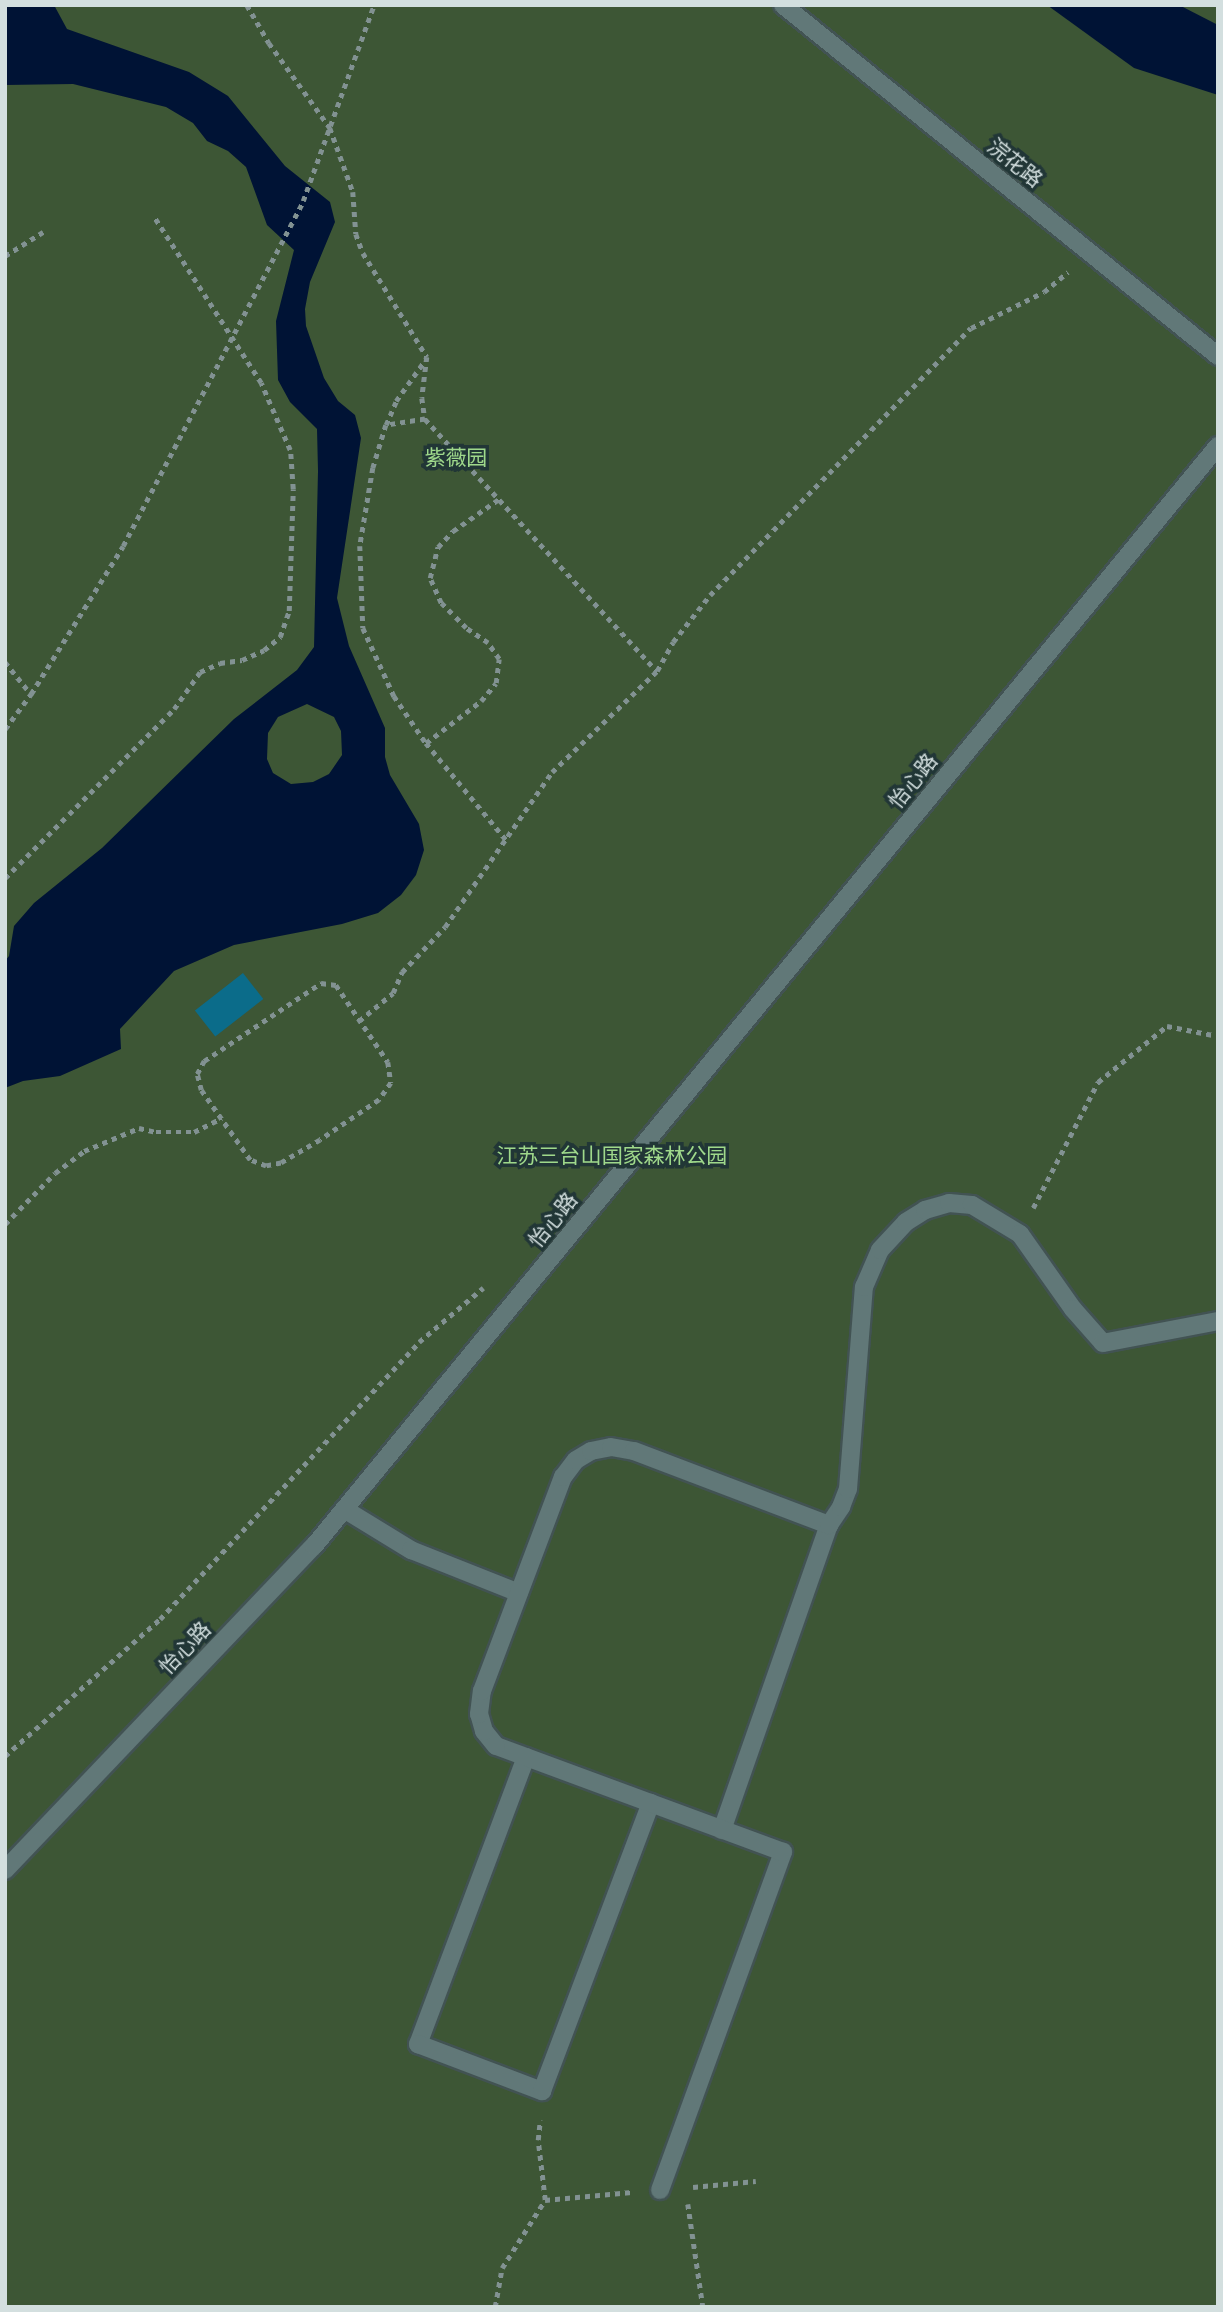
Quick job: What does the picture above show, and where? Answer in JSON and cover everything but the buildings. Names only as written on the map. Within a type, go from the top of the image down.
[{"type":"street","name":"浣花路","points":[[783,5],[1218,356]]},
{"type":"street","name":"怡心路","points":[[5,1870],[314,1546],[1218,446]]},
{"type":"street","points":[[722,1830],[828,1524],[841,1507],[848,1489],[864,1287],[880,1250],[906,1222],[925,1210],[949,1203],[972,1205],[1020,1234],[1073,1308],[1103,1343],[1218,1321]]},
{"type":"street","points":[[660,2190],[783,1852],[496,1746],[484,1731],[480,1714],[482,1691],[563,1477],[576,1460],[591,1451],[611,1447],[656,1457],[828,1524]]},
{"type":"street","points":[[344,1510],[411,1550],[519,1593]]},
{"type":"street","points":[[526,1758],[418,2044],[542,2091],[651,1803]]},
{"type":"path","points":[[247,5],[269,43],[330,128],[353,192],[356,234],[363,253],[427,357],[422,398],[425,419],[657,671]]},
{"type":"path","points":[[5,729],[32,694],[123,546],[303,201],[374,5]]},
{"type":"path","points":[[5,878],[174,709],[200,672],[220,663],[242,660],[264,650],[280,637],[289,611],[293,489],[290,450],[261,383],[154,217]]},
{"type":"path","points":[[5,256],[43,232]]},
{"type":"path","points":[[359,1021],[393,993],[402,972],[445,927],[507,841],[552,772],[657,671],[673,642],[710,595],[953,344],[983,321],[1044,292],[1090,253]]},
{"type":"path","points":[[427,357],[396,401],[373,468],[360,546],[363,628],[394,696],[426,743],[507,841]]},
{"type":"path","points":[[386,425],[425,419]]},
{"type":"path","points":[[426,743],[481,701],[496,682],[499,659],[488,643],[466,628],[441,603],[430,578],[438,547],[453,531],[499,499]]},
{"type":"path","points":[[5,662],[32,694]]},
{"type":"path","points":[[321,983],[336,985],[388,1062],[391,1083],[379,1100],[281,1163],[266,1167],[250,1160],[222,1118],[201,1090],[197,1074],[204,1060],[321,983]]},
{"type":"path","points":[[1020,1234],[1098,1082],[1167,1026],[1218,1036]]},
{"type":"path","points":[[5,1224],[55,1173],[84,1151],[139,1128],[156,1132],[194,1132],[222,1118]]},
{"type":"path","points":[[5,1756],[160,1619],[419,1342],[490,1282]]},
{"type":"path","points":[[495,2307],[502,2269],[545,2200],[538,2140],[542,2091]]},
{"type":"path","points":[[684,2195],[688,2201],[703,2307]]},
{"type":"green space","name":"江苏三台山国家森林公园","points":[[5,5],[1218,5],[1218,2307],[5,2307]]},
{"type":"water","points":[[5,5],[54,5],[67,29],[189,72],[228,96],[285,166],[330,202],[335,222],[310,282],[305,309],[306,326],[324,378],[338,401],[355,415],[361,438],[337,598],[349,646],[385,728],[385,757],[390,775],[419,824],[424,850],[416,875],[401,895],[378,913],[342,924],[234,945],[174,971],[120,1029],[121,1049],[60,1076],[23,1081],[5,1088],[5,961],[9,956],[14,926],[34,903],[102,848],[234,719],[297,670],[314,647],[318,471],[317,429],[290,402],[278,380],[276,321],[294,250],[267,225],[246,167],[228,151],[207,141],[193,123],[166,107],[73,84],[5,85]],"holes":[[[307,704],[334,717],[341,731],[342,755],[329,774],[313,782],[291,784],[273,773],[267,759],[268,733],[278,717]]]},
{"type":"water","points":[[1047,5],[1179,5],[1218,25],[1218,95],[1134,68]]},
{"type":"park label","name":"紫薇园","points":[[456,458]]}]
